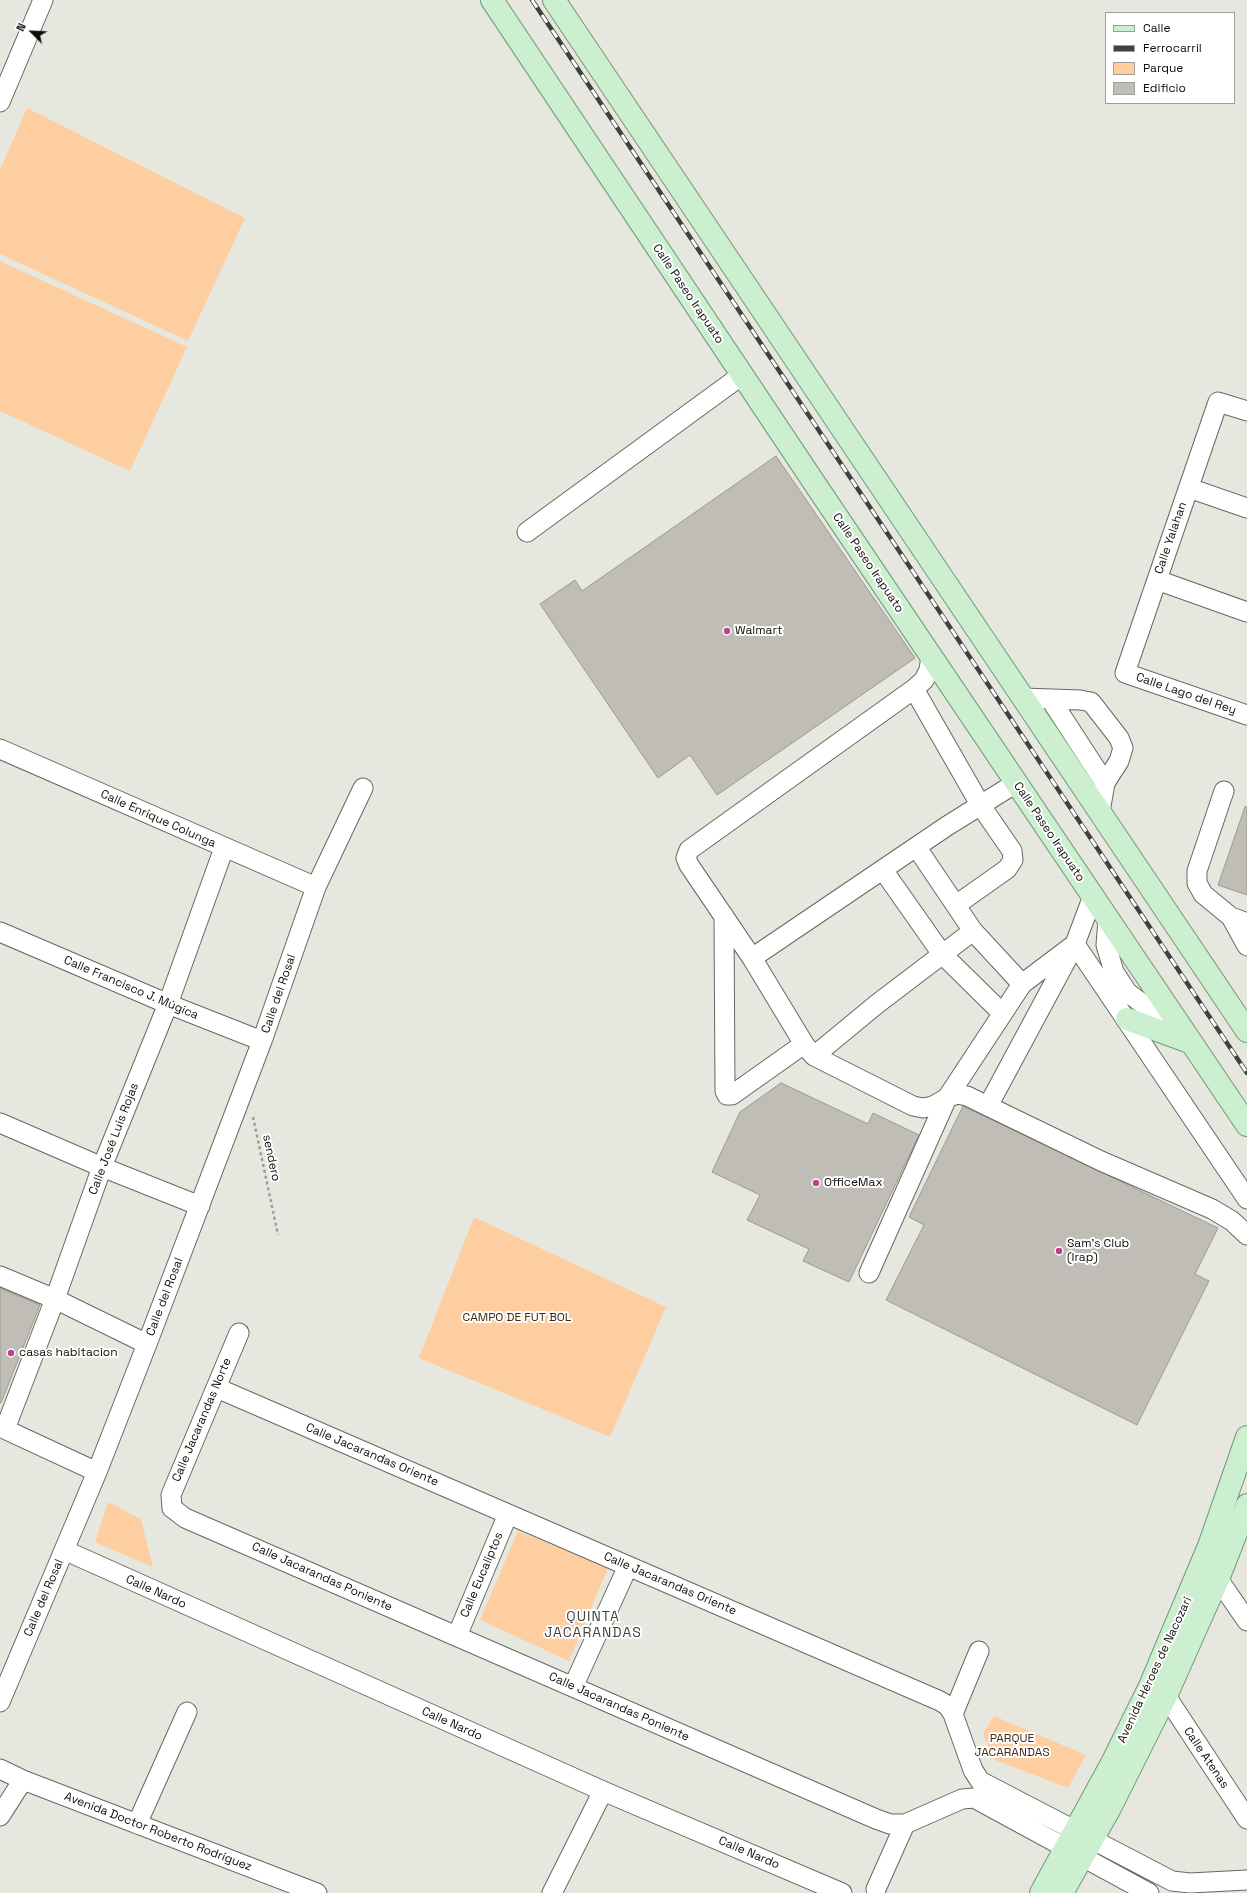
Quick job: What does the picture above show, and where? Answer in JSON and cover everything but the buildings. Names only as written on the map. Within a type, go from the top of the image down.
[{"type":"main road","name":"Calle Paseo Irapuato","points":[[492,0],[931,657],[1247,1125]]},
{"type":"main road","points":[[554,0],[1247,1031]]},
{"type":"main road","points":[[1127,1019],[1192,1043]]},
{"type":"main road","name":"Avenida Héroes de Nacozari","points":[[1062,1893],[1079,1843],[1115,1756],[1176,1628],[1209,1546],[1247,1437]]},
{"type":"main road","name":"Avenida Héroes de Nacozari","points":[[1041,1893],[1079,1843],[1110,1808],[1166,1696],[1218,1579],[1247,1505]]},
{"type":"street","points":[[0,102],[43,0]]},
{"type":"street","points":[[527,532],[742,375]]},
{"type":"street","name":"Calle Yalahan","points":[[1125,673],[1218,402],[1247,411]]},
{"type":"street","points":[[1188,488],[1247,508]]},
{"type":"street","points":[[1157,580],[1247,612]]},
{"type":"street","points":[[931,657],[926,675],[914,689],[689,850],[686,858],[689,865],[752,958],[809,1050],[913,1106],[923,1108],[933,1106],[957,1094],[967,1096],[1101,1162],[1212,1209],[1232,1221],[1247,1235]]},
{"type":"street","name":"Calle Lago del Rey","points":[[1125,673],[1247,715]]},
{"type":"street","points":[[914,689],[981,806],[1012,851],[1013,860],[1007,870],[956,905]]},
{"type":"street","points":[[1023,698],[1080,700],[1091,702],[1119,738],[1123,748],[1119,761],[1105,783],[1100,812]]},
{"type":"street","points":[[1051,700],[1105,783]]},
{"type":"street","name":"Calle Enrique Colunga","points":[[0,749],[316,887]]},
{"type":"street","points":[[752,958],[786,933],[917,848],[947,826],[1016,783]]},
{"type":"street","name":"Calle del Rosal","points":[[0,1702],[97,1472],[147,1344],[262,1041],[316,887],[363,788]]},
{"type":"street","points":[[1224,791],[1197,871],[1197,884],[1203,894],[1239,920],[1247,946]]},
{"type":"street","name":"Calle José Luis Rojas","points":[[2,1428],[55,1299],[102,1168],[168,1004],[224,848]]},
{"type":"street","points":[[917,848],[973,931],[1022,984]]},
{"type":"street","points":[[883,870],[942,954],[1002,1013]]},
{"type":"street","points":[[988,1106],[1075,944],[1093,896]]},
{"type":"street","points":[[724,916],[725,1092],[727,1095],[732,1095],[809,1050],[877,1004],[973,931]]},
{"type":"street","name":"Calle Francisco J. Múgica","points":[[0,932],[168,1004],[262,1041]]},
{"type":"street","points":[[869,1273],[947,1098],[1022,984],[1075,944]]},
{"type":"street","points":[[1075,944],[1247,1199]]},
{"type":"street","points":[[0,1123],[102,1168],[200,1206]]},
{"type":"street","points":[[0,1276],[55,1299],[147,1344]]},
{"type":"street","name":"Calle Jacarandas Norte","points":[[172,1508],[171,1495],[239,1333]]},
{"type":"street","name":"Calle Jacarandas Oriente","points":[[217,1388],[940,1701],[948,1706],[953,1714],[973,1770],[980,1781],[1079,1843]]},
{"type":"street","points":[[2,1428],[97,1472]]},
{"type":"street","name":"Calle Jacarandas Poniente","points":[[172,1508],[185,1518],[876,1819],[890,1824],[905,1824],[962,1799],[974,1798],[1079,1843]]},
{"type":"street","name":"Calle Eucaliptos","points":[[457,1636],[508,1514]]},
{"type":"street","name":"Calle Nardo","points":[[64,1550],[603,1791],[842,1893]]},
{"type":"street","points":[[573,1687],[628,1566]]},
{"type":"street","points":[[1218,1579],[1247,1621]]},
{"type":"street","points":[[953,1714],[979,1651]]},
{"type":"street","name":"Calle Atenas","points":[[1166,1696],[1247,1819]]},
{"type":"street","points":[[137,1824],[187,1712]]},
{"type":"street","name":"Avenida Doctor Roberto Rodríguez","points":[[0,1769],[23,1780],[317,1893]]},
{"type":"street","points":[[0,1816],[23,1780]]},
{"type":"street","points":[[552,1893],[603,1791]]},
{"type":"street","points":[[876,1889],[905,1824]]},
{"type":"street","points":[[1079,1843],[1172,1881],[1190,1883],[1247,1880]]},
{"type":"street","points":[[1079,1843],[1149,1893]]},
{"type":"path","name":"sendero","points":[[252,1115],[278,1235]]},
{"type":"green space","points":[[27,108],[245,218],[188,341],[0,254],[0,170]]},
{"type":"green space","points":[[0,261],[187,347],[130,471],[0,411]]},
{"type":"green space","name":"CAMPO DE FUT BOL","points":[[474,1217],[666,1307],[610,1437],[419,1358]]},
{"type":"green space","points":[[108,1502],[141,1519],[153,1567],[95,1542]]},
{"type":"green space","points":[[518,1531],[608,1568],[569,1661],[480,1620]]},
{"type":"green space","name":"PARQUE JACARANDAS","points":[[994,1716],[1086,1755],[1068,1788],[995,1760],[983,1734]]},
{"type":"railway","points":[[532,0],[1247,1073]]},
{"type":"place","name":"Walmart","points":[[727,631]]},
{"type":"place","name":"OfficeMax","points":[[816,1183]]},
{"type":"place","name":"Sam's Club (Irap)","points":[[1059,1251]]},
{"type":"place","name":"casas habitacion","points":[[11,1353]]},
{"type":"district","name":"QUINTA JACARANDAS","points":[[593,1626]]}]
